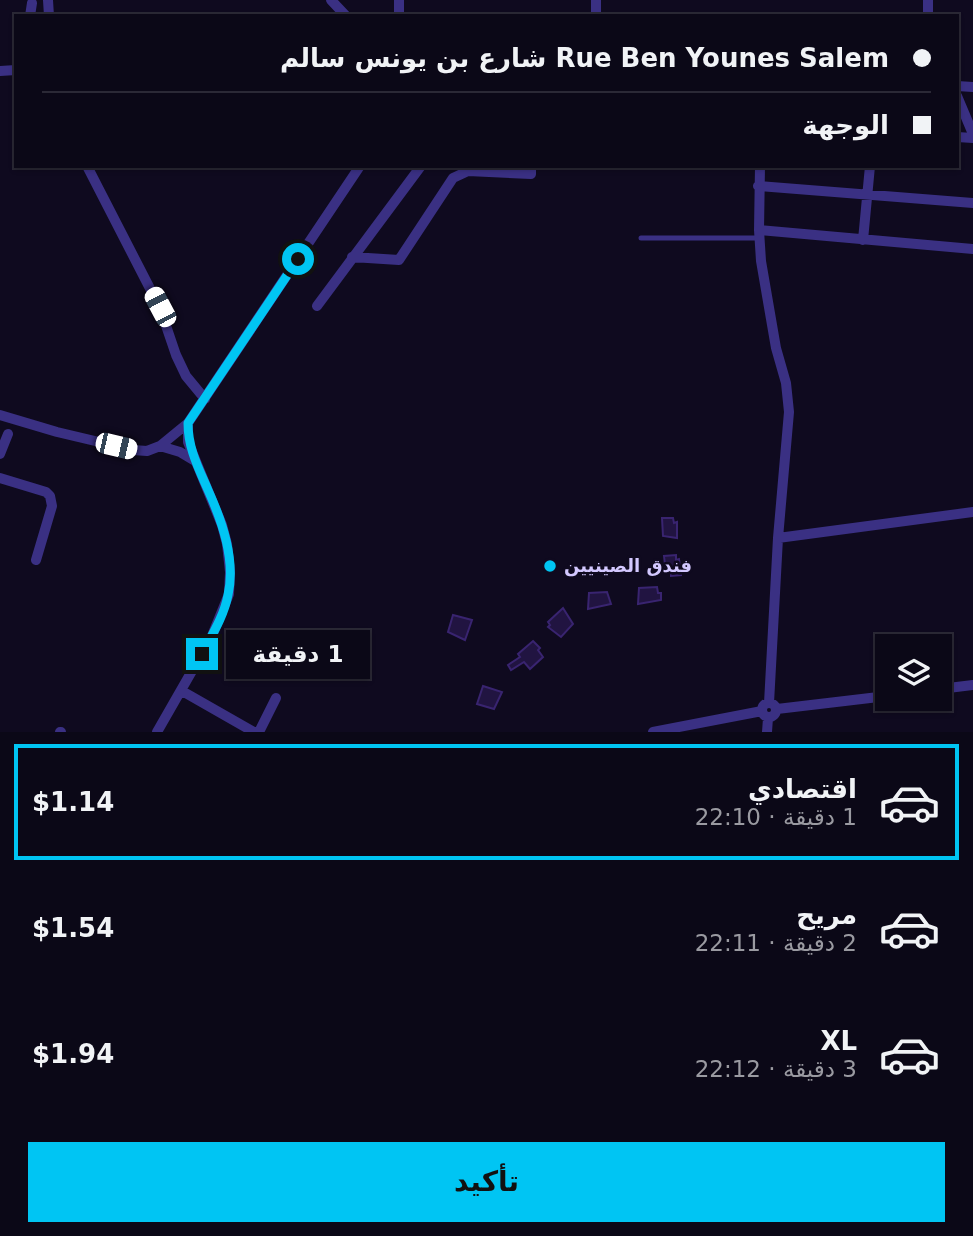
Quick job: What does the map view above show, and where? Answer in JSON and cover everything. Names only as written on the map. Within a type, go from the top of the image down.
[{"type":"street","points":[[331,0],[344,14]]},
{"type":"street","points":[[30,14],[32,3]]},
{"type":"street","points":[[959,101],[973,136]]},
{"type":"street","points":[[88,168],[160,307],[186,376],[205,399]]},
{"type":"street","points":[[0,415],[133,450],[147,451],[160,446],[188,423],[359,168]]},
{"type":"street","points":[[317,306],[419,168]]},
{"type":"street","points":[[352,257],[399,260],[453,178],[468,171],[531,174],[531,168]]},
{"type":"street","points":[[760,168],[759,234],[776,348],[786,383],[789,412],[778,538],[767,732]]},
{"type":"street","points":[[863,240],[870,168]]},
{"type":"street","points":[[758,186],[973,203]]},
{"type":"street","points":[[759,234],[973,249]]},
{"type":"street","points":[[157,732],[222,615],[229,594],[229,563],[222,525],[188,442],[188,423]]},
{"type":"street","points":[[0,454],[8,434]]},
{"type":"street","points":[[160,446],[180,452],[195,461]]},
{"type":"street","points":[[0,478],[46,492],[50,496],[52,506],[36,560]]},
{"type":"street","points":[[778,538],[973,512]]},
{"type":"street","points":[[952,688],[973,685]]},
{"type":"street","points":[[182,691],[257,732],[276,698]]},
{"type":"street","points":[[653,732],[769,710],[875,697]]},
{"type":"lane","points":[[641,238],[759,234]]},
{"type":"building","points":[[662,518],[673,518],[674,523],[677,522],[677,538],[663,536]]},
{"type":"building","points":[[676,555],[681,575],[671,576],[671,573],[666,573],[664,556]]},
{"type":"building","points":[[657,587],[661,600],[638,604],[639,588]]},
{"type":"building","points":[[607,592],[611,604],[588,609],[589,593]]},
{"type":"building","points":[[563,608],[573,624],[561,637],[548,627],[548,622]]},
{"type":"building","points":[[453,615],[472,620],[465,640],[448,632]]},
{"type":"building","points":[[533,641],[540,648],[538,650],[543,657],[530,669],[524,662],[511,670],[508,665],[520,657],[518,654]]},
{"type":"building","points":[[483,686],[502,692],[494,709],[477,704]]},
{"type":"place","name":"فندق الصينيين","points":[[550,566]]},
{"type":"route","points":[[202,654],[222,615],[229,594],[230,572],[222,525],[188,442],[188,423],[298,259]]}]
